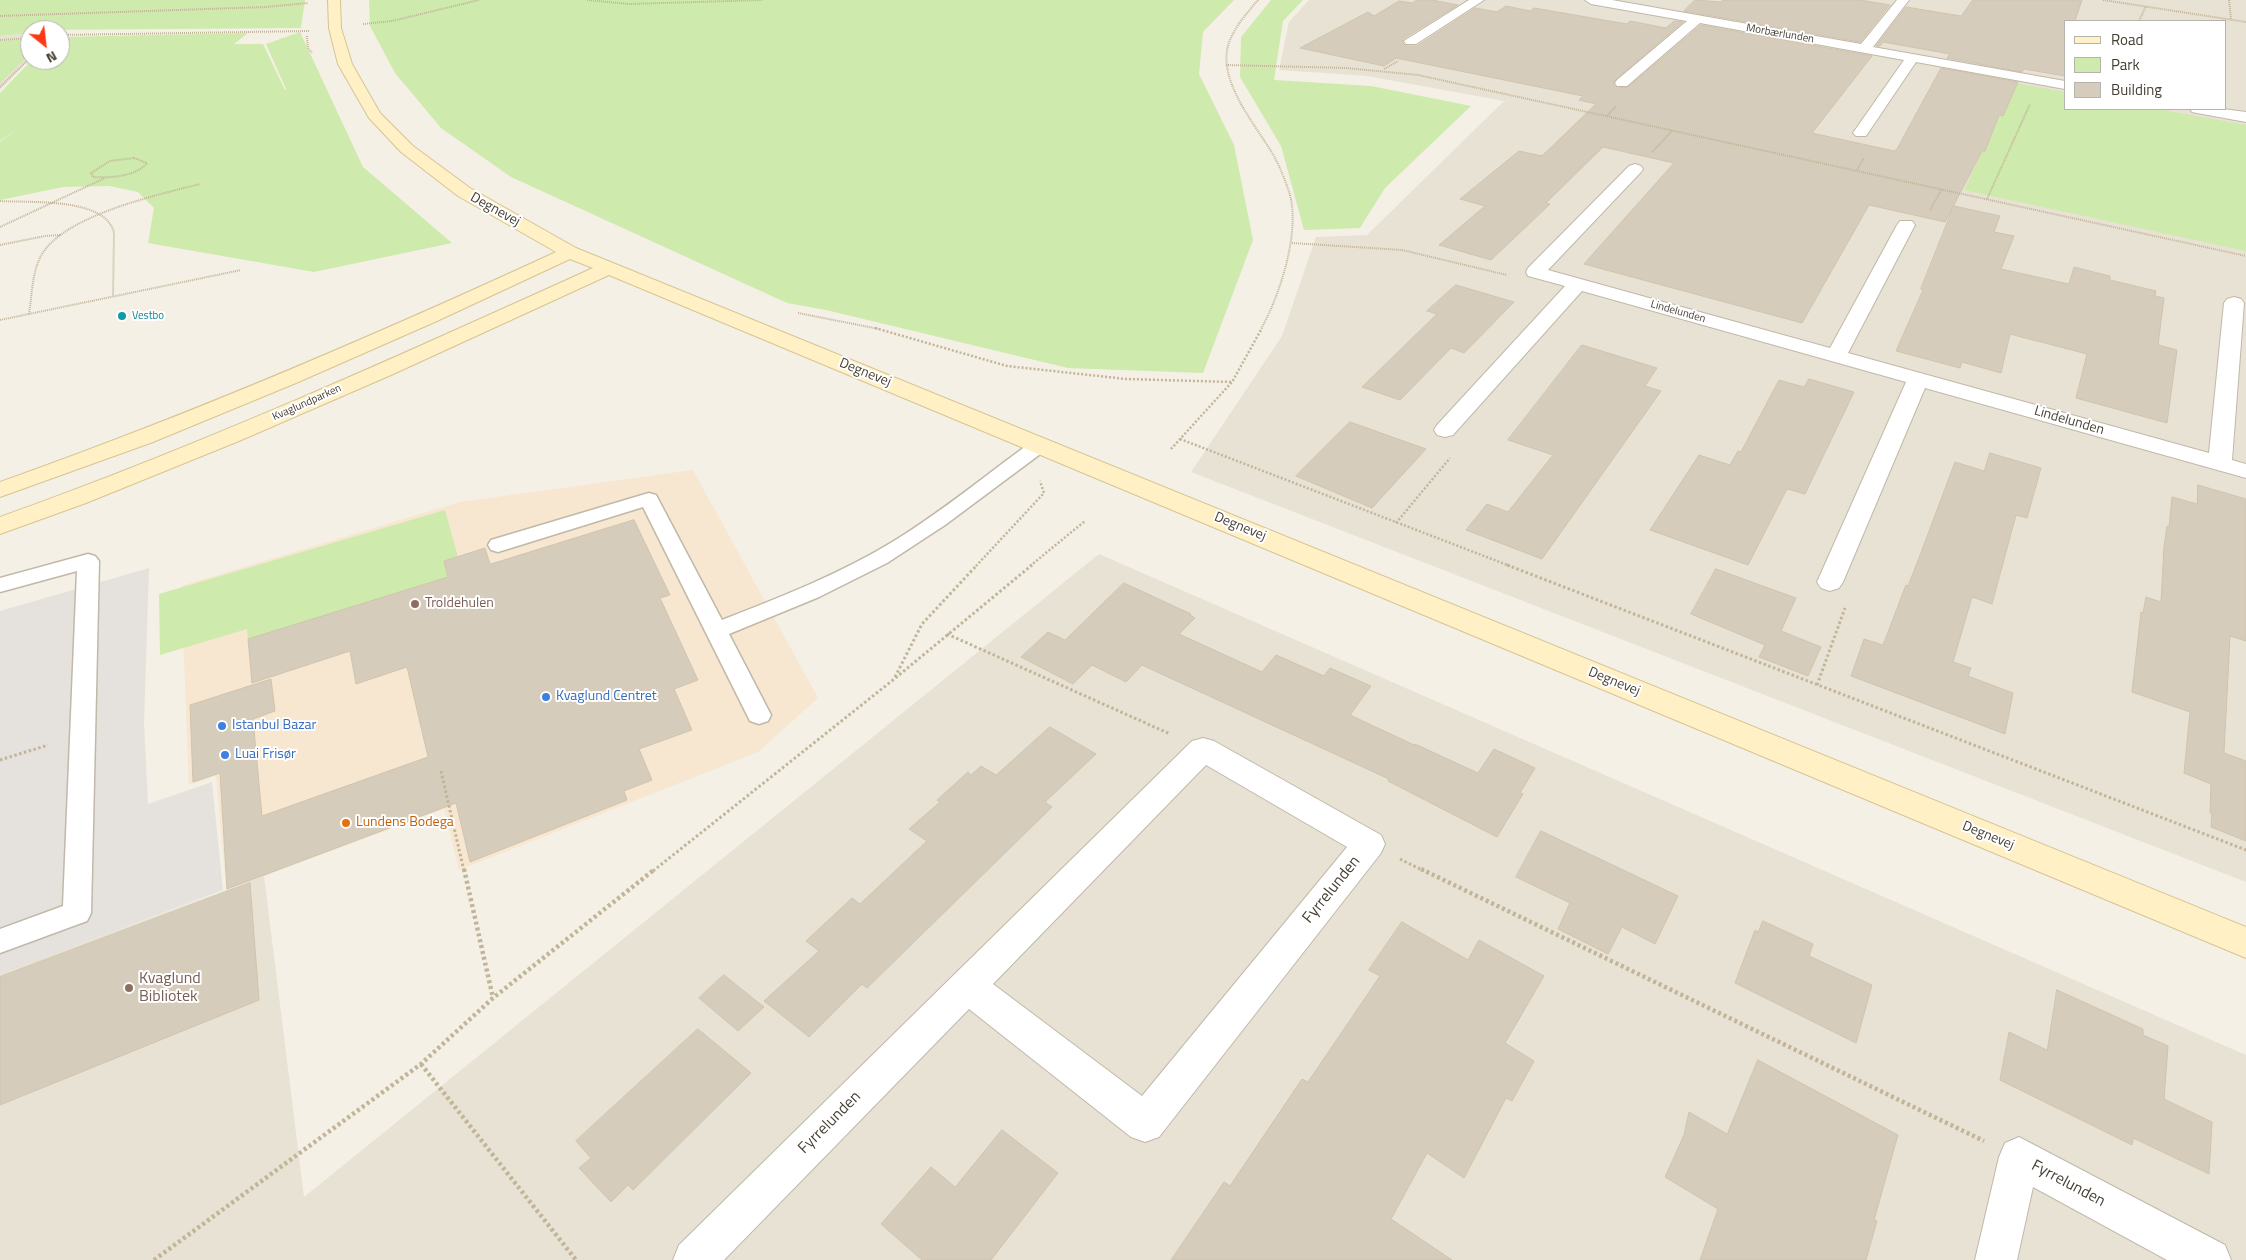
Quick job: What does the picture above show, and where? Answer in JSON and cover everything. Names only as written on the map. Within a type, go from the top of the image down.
[{"type":"street","name":"Degnevej","points":[[334,0],[335,28],[345,64],[374,115],[407,149],[464,192],[570,252],[2246,943]]},
{"type":"street","points":[[1411,41],[1478,0]]},
{"type":"street","name":"Morbærlunden","points":[[1591,0],[2064,85]]},
{"type":"street","points":[[1651,11],[1664,0]]},
{"type":"street","points":[[1864,49],[1903,0]]},
{"type":"street","points":[[1622,83],[1697,19]]},
{"type":"street","points":[[1860,133],[1912,58]]},
{"type":"street","points":[[2202,110],[2246,118]]},
{"type":"street","points":[[1535,272],[1635,169]]},
{"type":"street","points":[[1836,356],[1906,225]]},
{"type":"street","points":[[0,490],[172,427],[297,375],[570,252]]},
{"type":"street","name":"Kvaglundparken","points":[[0,526],[137,474],[286,413],[609,268]]},
{"type":"street","name":"Lindelunden","points":[[1535,272],[2246,471]]},
{"type":"street","points":[[1445,430],[1578,284]]},
{"type":"street","points":[[2220,464],[2234,303]]},
{"type":"street","points":[[1830,582],[1918,379]]},
{"type":"street","name":"Fyrrelunden","points":[[694,1260],[966,986],[1203,748],[1369,844],[1145,1124],[966,986]]},
{"type":"street","name":"Fyrrelunden","points":[[1996,1260],[2019,1158],[2210,1260]]},
{"type":"lane","points":[[716,630],[782,606],[849,575],[902,544],[1040,445]]},
{"type":"lane","points":[[498,545],[649,499],[759,715]]},
{"type":"lane","points":[[0,586],[88,561],[77,912],[0,941]]},
{"type":"path","points":[[361,16],[361,25],[392,21],[479,0]]},
{"type":"path","points":[[587,0],[646,4],[763,0]]},
{"type":"path","points":[[1172,449],[1232,382],[1271,311],[1292,243],[1290,196],[1275,158],[1232,87],[1226,65],[1229,41],[1258,0]]},
{"type":"path","points":[[2103,0],[2246,22]]},
{"type":"path","points":[[2229,0],[2231,19]]},
{"type":"path","points":[[0,16],[266,7],[300,2],[316,4]]},
{"type":"path","points":[[2139,20],[2146,6]]},
{"type":"path","points":[[70,35],[307,31],[335,28]]},
{"type":"path","points":[[0,40],[20,39]]},
{"type":"path","points":[[1226,65],[1341,67],[1418,75],[2246,256]]},
{"type":"path","points":[[0,87],[20,68]]},
{"type":"path","points":[[1988,199],[2040,80]]},
{"type":"path","points":[[0,227],[48,203],[83,191],[106,178],[135,172],[145,167],[147,163],[139,158],[128,158],[101,165],[91,173],[93,177],[106,178]]},
{"type":"path","points":[[29,314],[41,256],[52,242],[101,215],[200,184]]},
{"type":"path","points":[[0,202],[48,203],[81,208],[95,211],[109,220],[113,227],[113,296]]},
{"type":"path","points":[[0,245],[45,236],[62,235]]},
{"type":"path","points":[[1292,243],[1402,250],[1505,275],[1535,272]]},
{"type":"path","points":[[0,320],[241,270]]},
{"type":"path","points":[[793,312],[864,325],[1007,366],[1126,379],[1232,382]]},
{"type":"path","points":[[1396,523],[1461,444],[1445,430]]},
{"type":"path","points":[[1180,439],[2246,850]]},
{"type":"path","points":[[893,680],[922,624],[1044,493]]},
{"type":"path","points":[[154,1260],[421,1064],[493,998],[893,680],[1085,521]]},
{"type":"path","points":[[1818,685],[1848,598],[1830,582]]},
{"type":"path","points":[[947,634],[1203,748]]},
{"type":"path","points":[[0,760],[82,735]]},
{"type":"path","points":[[441,770],[493,998]]},
{"type":"path","points":[[1369,844],[2019,1158]]},
{"type":"path","points":[[421,1064],[576,1260]]},
{"type":"shaded area","points":[[1309,0],[2246,0],[2246,882],[1191,472],[1282,336],[1316,237],[1367,235],[1504,101],[1367,76],[1279,70],[1289,22]]},
{"type":"shaded area","points":[[20,34],[20,69],[0,90],[0,36]]},
{"type":"shaded area","points":[[693,470],[818,698],[758,752],[459,870],[444,809],[226,890],[216,776],[189,785],[181,586],[460,502]]},
{"type":"shaded area","points":[[1099,554],[2246,1055],[2246,1260],[0,1260],[0,973],[264,876],[304,1197]]},
{"type":"shaded area","points":[[149,568],[144,723],[148,804],[212,782],[223,890],[0,974],[0,611]]},
{"type":"green space","points":[[0,0],[305,0],[301,28],[70,30],[70,20],[20,20],[20,34],[0,36]]},
{"type":"green space","points":[[369,0],[1234,0],[1203,32],[1199,74],[1234,145],[1253,240],[1203,373],[1068,368],[826,310],[787,303],[511,177],[441,128],[395,73],[370,26]]},
{"type":"green space","points":[[1271,0],[1303,0],[1283,21],[1274,80],[1371,86],[1471,106],[1385,188],[1360,228],[1304,230],[1281,146],[1240,77],[1241,37]]},
{"type":"green space","points":[[300,32],[363,167],[452,243],[314,272],[148,243],[154,208],[138,192],[109,186],[63,187],[0,200],[0,142],[22,125],[0,141],[0,93],[22,70],[70,70],[70,37],[248,33],[234,44],[263,44],[285,90],[266,44]]},
{"type":"green space","points":[[20,40],[20,64],[0,83],[0,41]]},
{"type":"green space","points":[[2015,83],[2064,92],[2064,110],[2164,110],[2246,125],[2246,251],[1964,190]]},
{"type":"green space","points":[[445,510],[458,557],[448,577],[248,639],[247,629],[160,655],[159,594]]},
{"type":"building","points":[[1417,0],[1432,0],[1458,5],[1403,39],[1402,42],[1406,46],[1417,46],[1475,8],[1497,12],[1506,6],[1530,11],[1534,8],[1627,24],[1630,21],[1666,28],[1674,21],[1683,22],[1616,79],[1613,84],[1617,88],[1628,87],[1701,25],[1872,56],[1812,133],[1894,151],[1897,149],[1941,68],[2018,82],[2003,116],[1999,115],[1985,151],[1982,151],[1945,222],[1869,205],[1802,323],[1584,264],[1674,163],[1603,147],[1546,203],[1550,204],[1491,260],[1439,245],[1485,206],[1460,199],[1519,151],[1542,156],[1596,104],[1579,100],[1583,96],[1396,58],[1384,66],[1300,48],[1368,12],[1374,16],[1399,1],[1412,3]]},
{"type":"building","points":[[1695,0],[1721,2],[1723,0],[1860,0],[1890,5],[1860,42],[1684,11]]},
{"type":"building","points":[[1973,0],[2082,0],[2075,20],[2064,20],[2064,76],[2024,69],[2022,72],[1947,58],[1950,54],[1883,42],[1880,46],[1876,46],[1906,7],[1961,16]]},
{"type":"building","points":[[1954,206],[2000,216],[1994,232],[2014,236],[2001,269],[2069,284],[2074,267],[2110,276],[2110,280],[2156,291],[2155,296],[2164,298],[2158,345],[2177,350],[2167,423],[2076,398],[2087,354],[2010,334],[2001,373],[1962,362],[1960,368],[1896,351],[1923,290],[1921,289]]},
{"type":"building","points":[[1456,285],[1514,302],[1464,353],[1451,348],[1400,400],[1362,387],[1437,314],[1427,311]]},
{"type":"building","points":[[1582,345],[1657,368],[1645,386],[1661,391],[1542,559],[1466,530],[1487,504],[1508,512],[1553,455],[1508,440]]},
{"type":"building","points":[[1809,379],[1854,392],[1805,494],[1787,489],[1748,565],[1650,530],[1699,455],[1730,465],[1738,451],[1741,452],[1779,380],[1804,387]]},
{"type":"building","points":[[1350,422],[1426,449],[1372,508],[1296,476]]},
{"type":"building","points":[[1990,453],[2041,468],[2027,518],[2016,515],[1992,604],[1972,597],[1953,662],[1971,668],[1968,676],[2013,693],[2005,734],[1851,676],[1864,639],[1883,645],[1906,585],[1908,586],[1955,462],[1984,471]]},
{"type":"building","points":[[2198,485],[2246,499],[2246,641],[2230,636],[2224,753],[2246,761],[2246,841],[2211,827],[2211,784],[2184,773],[2190,712],[2132,692],[2141,612],[2143,613],[2146,597],[2161,602],[2164,547],[2167,526],[2169,527],[2172,497],[2197,504]]},
{"type":"building","name":"Kvaglund Centret","points":[[634,520],[670,595],[660,598],[698,680],[674,689],[692,730],[639,749],[652,780],[624,791],[627,800],[470,862],[456,803],[227,889],[220,773],[193,782],[190,705],[271,679],[275,711],[253,719],[262,816],[428,757],[407,667],[356,684],[350,651],[252,683],[248,639],[448,577],[444,561],[485,548],[490,564]]},
{"type":"building","points":[[1716,569],[1796,598],[1781,631],[1821,647],[1808,676],[1759,657],[1765,645],[1691,614]]},
{"type":"building","points":[[1124,583],[1191,614],[1195,618],[1179,634],[1262,672],[1276,655],[1324,676],[1330,668],[1371,686],[1350,715],[1414,745],[1478,773],[1494,749],[1535,768],[1520,793],[1523,794],[1497,837],[1388,781],[1389,779],[1142,665],[1126,682],[1092,665],[1073,684],[1021,657],[1048,632],[1065,640]]},
{"type":"building","points":[[1050,727],[1096,754],[1045,802],[1052,807],[867,988],[862,984],[809,1037],[764,1001],[819,951],[806,941],[852,898],[860,904],[927,841],[909,829],[940,802],[937,800],[968,772],[971,775],[981,766],[996,775]]},
{"type":"building","points":[[1541,831],[1678,896],[1655,944],[1622,927],[1608,954],[1558,929],[1570,903],[1516,877]]},
{"type":"building","name":"Kvaglund Bibliotek","points":[[250,883],[259,1000],[0,1105],[0,977]]},
{"type":"building","points":[[1763,921],[1813,944],[1809,956],[1872,985],[1856,1043],[1735,983],[1755,930],[1758,932]]},
{"type":"building","points":[[1402,922],[1468,960],[1479,940],[1544,976],[1505,1043],[1534,1061],[1512,1101],[1506,1098],[1464,1178],[1427,1153],[1391,1219],[1452,1260],[1171,1260],[1224,1182],[1230,1186],[1302,1079],[1308,1082],[1380,976],[1369,970]]},
{"type":"building","points":[[724,975],[764,1007],[738,1031],[699,998]]},
{"type":"building","points":[[2057,990],[2143,1029],[2143,1035],[2168,1046],[2164,1099],[2212,1122],[2209,1174],[2133,1138],[2132,1145],[2000,1080],[2009,1032],[2047,1050]]},
{"type":"building","points":[[698,1029],[751,1073],[633,1190],[628,1185],[611,1202],[579,1168],[591,1158],[576,1141]]},
{"type":"building","points":[[1758,1060],[1898,1135],[1874,1220],[1877,1221],[1866,1260],[1700,1260],[1718,1209],[1665,1177],[1684,1135],[1689,1112],[1727,1134]]},
{"type":"building","points":[[1002,1130],[1058,1173],[991,1260],[922,1260],[881,1224],[931,1167],[955,1187]]},
{"type":"place","name":"Vestbo","points":[[122,316]]},
{"type":"place","name":"Troldehulen","points":[[415,604]]},
{"type":"place","name":"Kvaglund Centret","points":[[546,697]]},
{"type":"place","name":"Istanbul Bazar","points":[[222,726]]},
{"type":"place","name":"Luai Frisør","points":[[225,755]]},
{"type":"place","name":"Lundens Bodega","points":[[346,823]]},
{"type":"place","name":"Kvaglund Bibliotek","points":[[129,988]]}]
